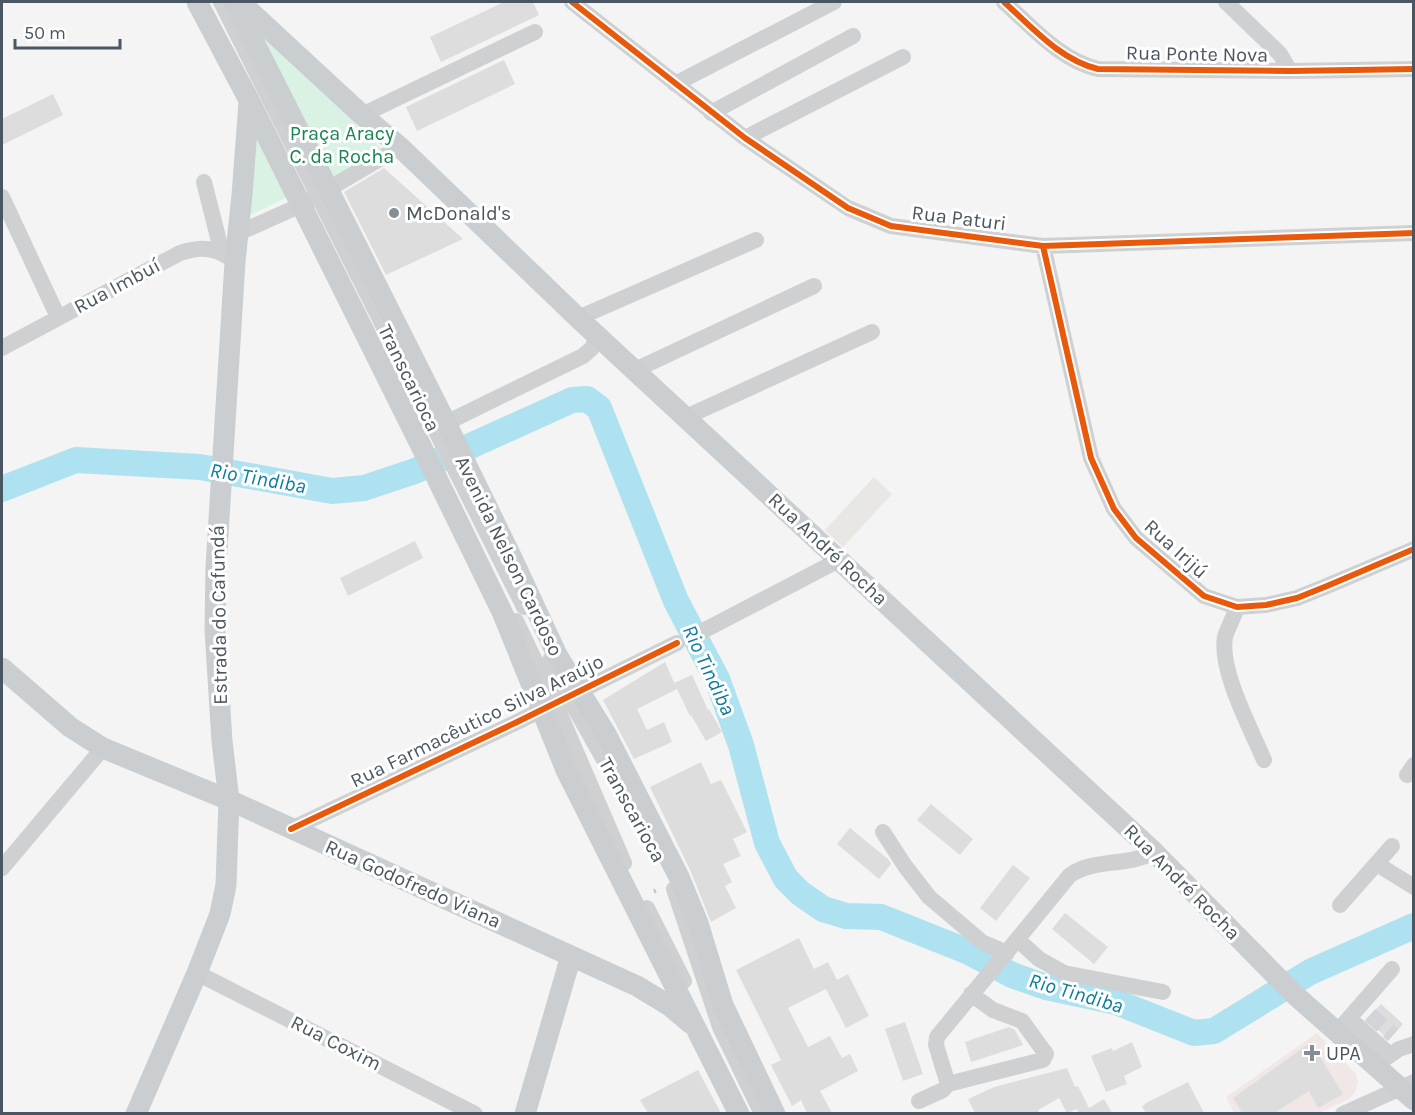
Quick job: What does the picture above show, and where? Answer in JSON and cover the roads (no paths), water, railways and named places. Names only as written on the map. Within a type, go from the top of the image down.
[{"type":"main road","name":"Avenida Nelson Cardoso","points":[[197,2],[249,100],[314,197],[446,423],[444,458],[503,614],[561,700],[616,754],[679,877],[698,923],[723,1005],[775,1113]]},
{"type":"main road","name":"Avenida Nelson Cardoso","points":[[234,2],[314,197],[444,458],[557,656],[566,770],[739,1113]]},
{"type":"main road","name":"Rua André Rocha","points":[[240,2],[362,116],[400,147],[597,336],[1154,852],[1295,995],[1354,1018],[1383,1060],[1409,1090]]},
{"type":"main road","name":"Estrada do Cafundá","points":[[136,1113],[197,973],[220,914],[226,885],[229,800],[222,741],[215,630],[229,257],[239,233],[249,100]]},
{"type":"main road","name":"Rua Godofredo Viana","points":[[2,668],[70,727],[103,748],[229,800],[654,994],[682,1015],[699,1032]]},
{"type":"main road","points":[[525,1113],[571,956]]},
{"type":"street","points":[[209,2],[314,197]]},
{"type":"street","points":[[221,2],[314,197]]},
{"type":"street","name":"Rua Paturi","points":[[572,2],[745,138],[848,208],[891,226],[1043,246],[1413,233]]},
{"type":"street","points":[[675,84],[834,2]]},
{"type":"street","name":"Rua Ponte Nova","points":[[1004,2],[1067,57],[1081,65],[1098,69],[1290,71],[1413,69]]},
{"type":"street","points":[[1226,2],[1280,54],[1290,71]]},
{"type":"street","points":[[362,116],[535,32]]},
{"type":"street","points":[[711,113],[853,36]]},
{"type":"street","points":[[745,138],[903,57]]},
{"type":"street","points":[[239,233],[314,197],[400,147]]},
{"type":"street","points":[[204,182],[229,257]]},
{"type":"street","points":[[2,197],[58,317]]},
{"type":"street","points":[[578,318],[756,240]]},
{"type":"street","name":"Rua Irijú","points":[[1043,246],[1091,458],[1114,508],[1136,538],[1204,596],[1238,607],[1266,605],[1296,598],[1413,549]]},
{"type":"street","name":"Rua Imbuí","points":[[2,348],[180,253],[205,248],[229,257]]},
{"type":"street","points":[[635,370],[814,286]]},
{"type":"street","points":[[686,417],[872,333]]},
{"type":"street","points":[[446,423],[583,357],[592,348],[597,336]]},
{"type":"street","points":[[700,632],[839,560]]},
{"type":"street","points":[[1238,607],[1225,638],[1226,662],[1232,686],[1264,760]]},
{"type":"street","name":"Rua Farmacêutico Silva Araújo","points":[[291,829],[677,643]]},
{"type":"street","name":"Transcarioca","points":[[561,700],[615,844],[749,1113]]},
{"type":"street","name":"Transcarioca","points":[[561,700],[642,825],[667,874],[692,940],[720,1028],[762,1113]]},
{"type":"street","points":[[2,868],[103,748]]},
{"type":"street","points":[[883,832],[929,897],[982,942],[1005,956]]},
{"type":"street","points":[[1340,905],[1392,846]]},
{"type":"street","points":[[948,1084],[936,1041],[1070,875],[1080,868],[1136,860],[1154,852]]},
{"type":"street","points":[[1377,864],[1413,887]]},
{"type":"street","points":[[1018,940],[1040,959],[1064,973],[1163,992]]},
{"type":"street","points":[[1354,1018],[1392,969]]},
{"type":"street","name":"Rua Coxim","points":[[197,973],[475,1113]]},
{"type":"street","points":[[919,1101],[944,1090],[948,1084],[1043,1060],[1047,1054],[1022,1021],[993,1010],[976,989]]},
{"type":"street","points":[[1393,1035],[1410,1045]]},
{"type":"street","points":[[1383,1060],[1410,1045]]},
{"type":"street","points":[[1343,1113],[1409,1090]]},
{"type":"waterway","name":"Rio Tindiba","points":[[2,489],[76,460],[200,467],[332,491],[364,488],[415,471],[572,400],[587,399],[599,408],[676,601],[717,679],[741,745],[767,843],[786,879],[800,893],[823,909],[846,916],[881,917],[969,952],[1012,975],[1046,987],[1116,1002],[1194,1033],[1214,1031],[1310,972],[1414,926]]},
{"type":"tunnel","points":[[1370,1015],[1393,1035]]},
{"type":"place","name":"McDonald's","points":[[394,213]]},
{"type":"place","name":"UPA","points":[[1312,1053]]},
{"type":"park label","name":"Praça Aracy C. da Rocha","points":[[342,144]]}]
